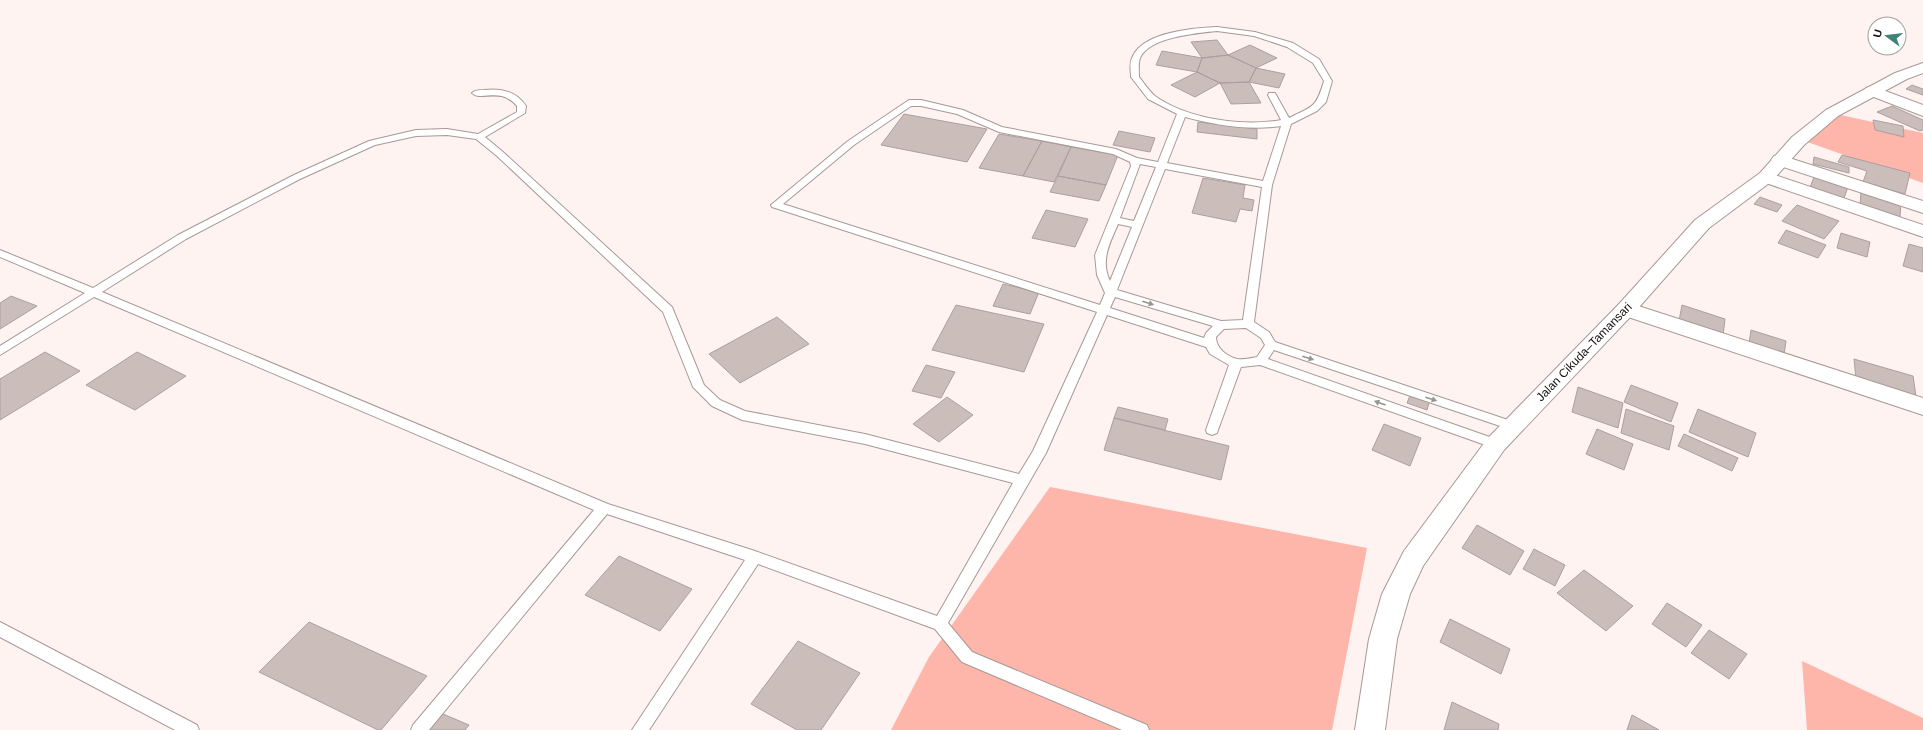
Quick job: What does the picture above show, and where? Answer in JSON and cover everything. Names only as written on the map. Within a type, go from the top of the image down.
[{"type":"street","name":"Jalan Cikuda–Tamansari","points":[[1370,730],[1383,639],[1396,594],[1413,559],[1496,444],[1626,309],[1702,224],[1766,177],[1798,141],[1832,113],[1872,90],[1901,76],[1923,68]]},
{"type":"street","points":[[1872,90],[1923,111]]},
{"type":"street","points":[[1780,160],[1923,207]]},
{"type":"street","points":[[1766,177],[1923,231]]},
{"type":"street","points":[[1626,309],[1923,408]]},
{"type":"lane","points":[[1217,29],[1255,34],[1290,45],[1316,61],[1328,81],[1323,100],[1314,109],[1288,122],[1275,124],[1233,124],[1207,120],[1182,113],[1151,97],[1135,77],[1136,58],[1142,49],[1166,36],[1198,30],[1217,29]]},
{"type":"lane","points":[[476,94],[491,91],[506,93],[515,97],[522,106],[521,114],[479,138]]},
{"type":"lane","points":[[1272,95],[1288,122]]},
{"type":"lane","points":[[1210,344],[776,205],[851,143],[908,103],[921,103],[960,112],[1000,129],[1116,152],[1134,160],[1160,166],[1266,184]]},
{"type":"lane","points":[[940,624],[1039,453],[1104,310],[1136,225],[1182,113]]},
{"type":"lane","points":[[1248,324],[1266,184],[1288,122]]},
{"type":"lane","points":[[0,351],[95,293],[182,237],[297,177],[372,143],[416,133],[447,132],[479,138],[500,154],[668,310],[699,387],[716,404],[742,415],[865,439],[1022,480]]},
{"type":"lane","points":[[1134,160],[1136,166],[1100,255],[1102,274],[1110,292],[1221,325],[1248,324],[1265,335],[1271,345],[1513,426]]},
{"type":"lane","points":[[1114,220],[1136,225]]},
{"type":"lane","points":[[0,253],[604,508],[755,557],[940,624],[967,658],[1141,730]]},
{"type":"lane","points":[[1221,325],[1210,336],[1210,344],[1214,351],[1236,363],[1261,361],[1496,444]]},
{"type":"lane","points":[[1261,361],[1271,345]]},
{"type":"lane","points":[[1212,430],[1236,363]]},
{"type":"lane","points":[[419,730],[604,508]]},
{"type":"lane","points":[[640,730],[755,557]]},
{"type":"lane","points":[[0,629],[191,730]]},
{"type":"shaded area","points":[[1827,112],[1923,133],[1923,183],[1799,139]]},
{"type":"shaded area","points":[[1050,487],[1367,548],[1332,730],[891,730],[929,657]]},
{"type":"shaded area","points":[[1802,661],[1923,718],[1923,730],[1807,730]]},
{"type":"building","points":[[1217,40],[1228,55],[1202,58],[1191,42]]},
{"type":"building","points":[[1250,45],[1277,58],[1256,68],[1228,55]]},
{"type":"building","points":[[1162,51],[1202,58],[1197,72],[1156,65]]},
{"type":"building","points":[[1228,55],[1256,68],[1249,82],[1220,83],[1197,72],[1202,58]]},
{"type":"building","points":[[1256,68],[1285,74],[1279,88],[1249,82]]},
{"type":"building","points":[[1197,72],[1220,83],[1195,97],[1171,85]]},
{"type":"building","points":[[1249,82],[1261,103],[1231,104],[1220,83]]},
{"type":"building","points":[[1912,85],[1923,89],[1923,95],[1906,89]]},
{"type":"building","points":[[1892,106],[1923,120],[1923,130],[1920,131],[1877,112]]},
{"type":"building","points":[[904,114],[987,129],[967,162],[881,145]]},
{"type":"building","points":[[1873,120],[1903,126],[1904,137],[1875,130]]},
{"type":"building","points":[[1198,122],[1257,129],[1257,139],[1197,132]]},
{"type":"building","points":[[1119,131],[1155,138],[1150,152],[1113,145]]},
{"type":"building","points":[[999,134],[1042,141],[1023,176],[979,168]]},
{"type":"building","points":[[1042,141],[1071,147],[1054,182],[1023,176]]},
{"type":"building","points":[[1071,147],[1118,155],[1106,185],[1058,176]]},
{"type":"building","points":[[1842,155],[1910,173],[1905,194],[1863,182],[1867,171],[1838,162]]},
{"type":"building","points":[[1814,157],[1849,167],[1849,173],[1813,164]]},
{"type":"building","points":[[1058,176],[1106,185],[1099,201],[1050,192]]},
{"type":"building","points":[[1814,177],[1848,187],[1843,201],[1809,190]]},
{"type":"building","points":[[1203,178],[1245,185],[1243,198],[1254,200],[1252,211],[1240,209],[1236,222],[1192,213]]},
{"type":"building","points":[[1861,190],[1901,201],[1900,218],[1860,207]]},
{"type":"building","points":[[1760,197],[1782,205],[1777,212],[1754,204]]},
{"type":"building","points":[[1797,205],[1839,221],[1824,239],[1782,221]]},
{"type":"building","points":[[1046,210],[1088,219],[1075,247],[1032,238]]},
{"type":"building","points":[[1786,230],[1826,245],[1818,258],[1778,243]]},
{"type":"building","points":[[1841,233],[1870,242],[1867,257],[1837,248]]},
{"type":"building","points":[[1909,244],[1923,248],[1923,272],[1903,266]]},
{"type":"building","points":[[1003,284],[1039,292],[1030,314],[993,306]]},
{"type":"building","points":[[11,296],[37,306],[0,329],[0,303]]},
{"type":"building","points":[[956,305],[1044,324],[1024,372],[932,350]]},
{"type":"building","points":[[1682,305],[1725,319],[1723,336],[1679,321]]},
{"type":"building","points":[[777,317],[809,344],[740,383],[709,354]]},
{"type":"building","points":[[1751,330],[1786,341],[1784,355],[1749,344]]},
{"type":"building","points":[[45,352],[80,371],[0,420],[0,379]]},
{"type":"building","points":[[137,352],[186,376],[135,410],[86,385]]},
{"type":"building","points":[[1854,359],[1913,376],[1916,396],[1856,379]]},
{"type":"building","points":[[926,365],[955,372],[941,398],[912,391]]},
{"type":"building","points":[[1631,385],[1678,403],[1671,422],[1624,402]]},
{"type":"building","points":[[1578,387],[1623,403],[1618,428],[1572,412]]},
{"type":"building","points":[[1411,393],[1430,400],[1427,410],[1407,403]]},
{"type":"building","points":[[947,397],[973,415],[939,442],[913,424]]},
{"type":"building","points":[[1118,407],[1168,419],[1165,430],[1114,418]]},
{"type":"building","points":[[1626,409],[1674,426],[1669,450],[1621,433]]},
{"type":"building","points":[[1698,409],[1756,433],[1748,457],[1689,432]]},
{"type":"building","points":[[1114,418],[1229,446],[1221,480],[1104,450]]},
{"type":"building","points":[[1384,424],[1421,438],[1410,466],[1372,450]]},
{"type":"building","points":[[1597,429],[1633,444],[1624,470],[1586,454]]},
{"type":"building","points":[[1684,434],[1738,458],[1732,471],[1678,446]]},
{"type":"building","points":[[1477,525],[1524,551],[1510,575],[1462,548]]},
{"type":"building","points":[[1534,549],[1565,565],[1555,586],[1523,569]]},
{"type":"building","points":[[619,556],[692,589],[660,631],[585,595]]},
{"type":"building","points":[[1584,570],[1633,606],[1606,631],[1557,593]]},
{"type":"building","points":[[1667,603],[1702,625],[1686,647],[1652,624]]},
{"type":"building","points":[[1450,619],[1510,649],[1501,674],[1440,642]]},
{"type":"building","points":[[309,622],[427,676],[381,730],[378,730],[259,672]]},
{"type":"building","points":[[1709,630],[1747,654],[1729,679],[1691,653]]},
{"type":"building","points":[[798,641],[860,673],[821,730],[797,730],[751,704]]},
{"type":"building","points":[[1452,702],[1499,724],[1498,730],[1444,730]]},
{"type":"building","points":[[443,714],[469,725],[465,730],[429,730]]},
{"type":"building","points":[[1632,715],[1659,730],[1627,730]]}]
